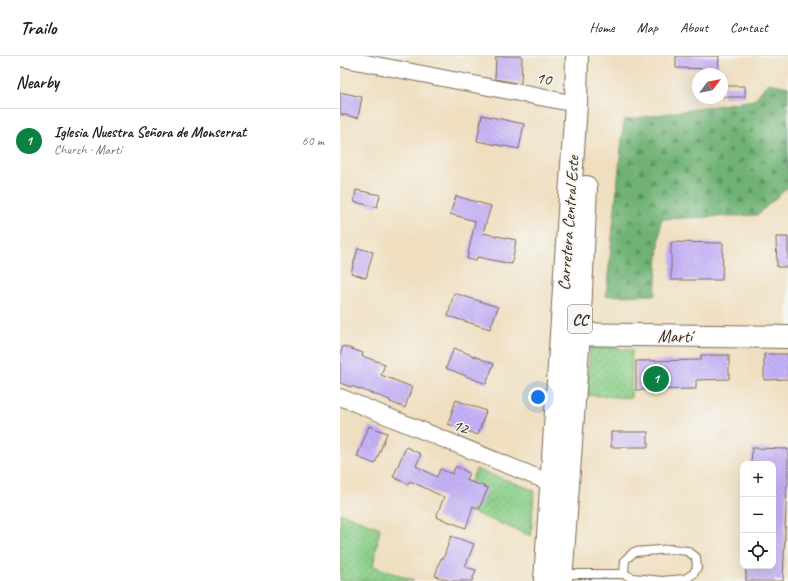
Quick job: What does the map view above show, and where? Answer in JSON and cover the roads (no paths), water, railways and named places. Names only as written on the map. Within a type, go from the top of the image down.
[{"type":"main road","name":"Carretera Central Este","points":[[570,334],[577,56]]},
{"type":"main road","name":"Carretera Central Este","points":[[553,577],[592,56]]},
{"type":"main road","name":"Martí","points":[[570,334],[788,337]]},
{"type":"street","name":"10","points":[[340,58],[576,104]]},
{"type":"street","name":"12","points":[[340,397],[560,486]]},
{"type":"lane","points":[[553,577],[624,574],[633,578],[662,581],[685,579],[693,574],[696,568],[696,557],[686,551],[672,549],[634,552],[625,560],[624,574]]},
{"type":"place","name":"Iglesia Nuestra Señora de Monserrat","points":[[656,379]]}]
